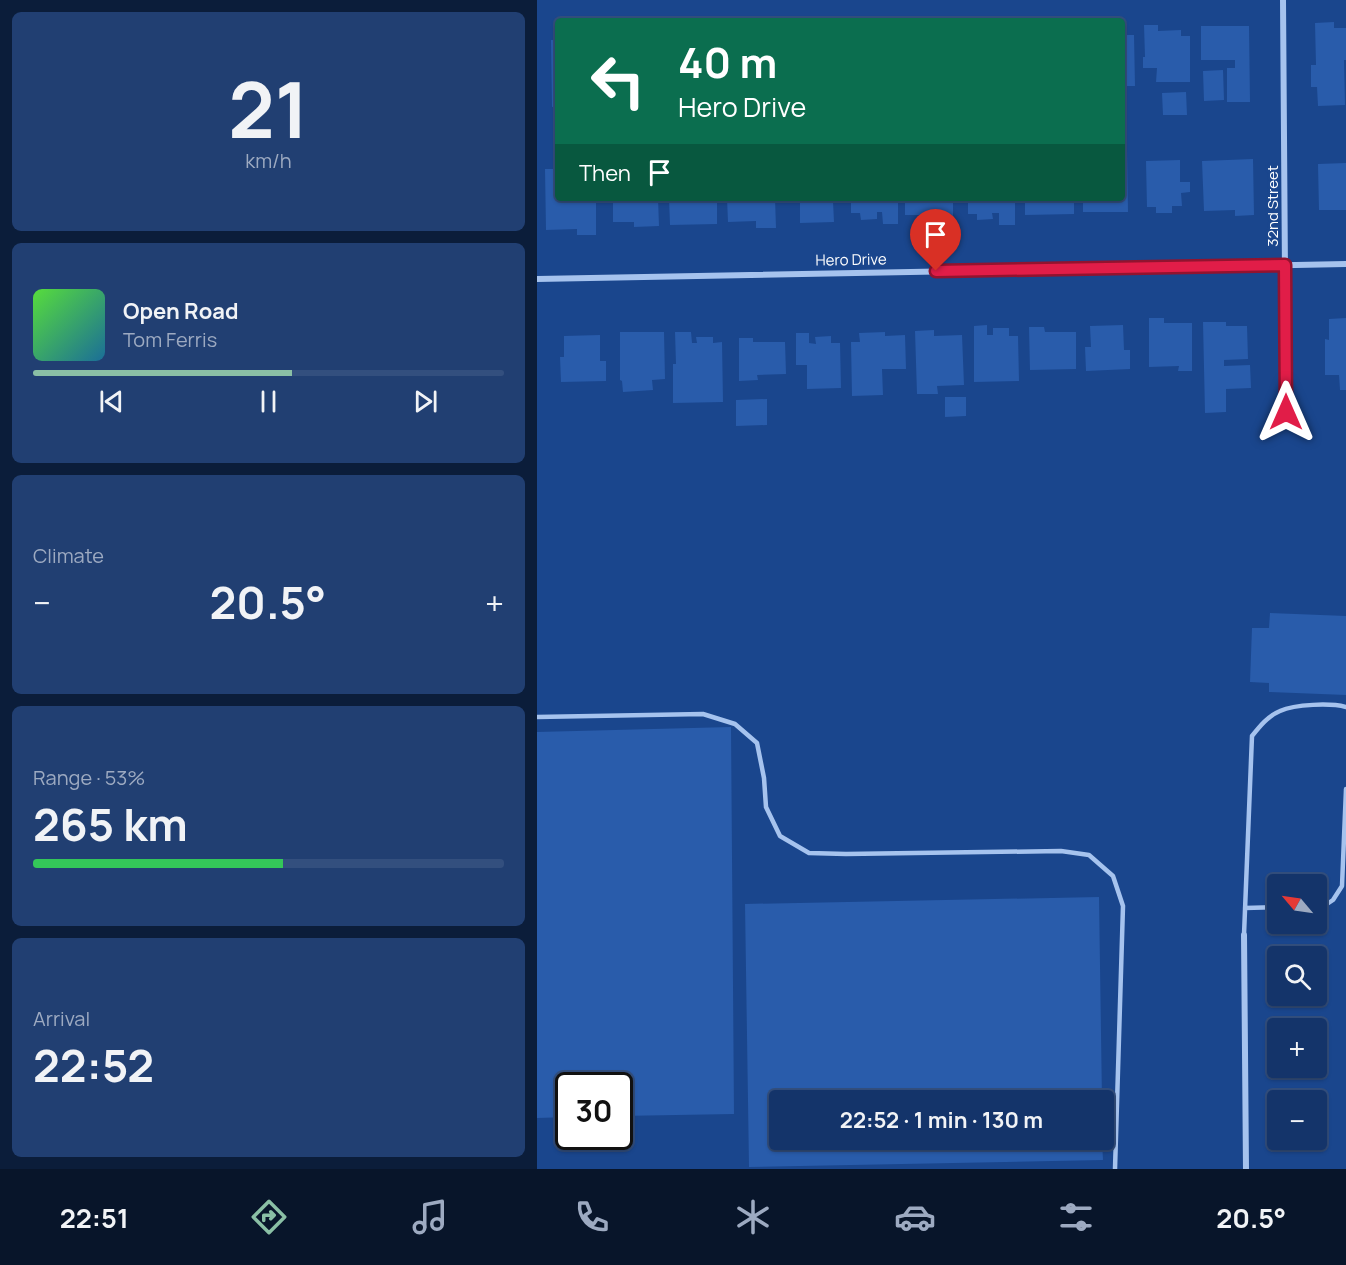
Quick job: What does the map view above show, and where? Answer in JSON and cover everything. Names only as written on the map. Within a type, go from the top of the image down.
[{"type":"street","name":"32nd Street","points":[[1283,0],[1286,412]]},
{"type":"street","name":"Hero Drive","points":[[537,279],[1346,264]]},
{"type":"street","points":[[1244,935],[1246,1169]]},
{"type":"lane","points":[[1244,935],[1252,736],[1265,721],[1281,710],[1308,705],[1346,707]]},
{"type":"lane","points":[[537,717],[703,714],[735,724],[757,743],[764,778],[766,807],[780,837],[809,853],[1061,851],[1089,855],[1113,876],[1123,906],[1115,1169]]},
{"type":"lane","points":[[1327,904],[1333,900],[1342,886],[1346,789]]},
{"type":"lane","points":[[1245,908],[1267,907]]},
{"type":"building","points":[[1334,22],[1334,28],[1346,28],[1345,105],[1318,106],[1317,87],[1311,87],[1311,65],[1316,65],[1315,23]]},
{"type":"building","points":[[1144,25],[1158,25],[1158,31],[1181,30],[1181,36],[1190,36],[1190,82],[1156,82],[1157,68],[1143,68]]},
{"type":"building","points":[[1201,26],[1249,26],[1250,102],[1227,102],[1227,68],[1235,68],[1235,60],[1201,60]]},
{"type":"building","points":[[1125,35],[1134,35],[1135,86],[1125,86]]},
{"type":"building","points":[[551,40],[555,40],[555,106],[552,107]]},
{"type":"building","points":[[1223,70],[1224,100],[1204,101],[1203,71]]},
{"type":"building","points":[[1186,92],[1187,115],[1163,115],[1162,93]]},
{"type":"building","points":[[1125,149],[1127,149],[1128,212],[1083,212],[1083,201],[1125,201]]},
{"type":"building","points":[[1253,159],[1254,215],[1235,216],[1235,210],[1204,211],[1202,161]]},
{"type":"building","points":[[1180,160],[1180,182],[1190,182],[1190,192],[1181,193],[1182,206],[1172,206],[1172,213],[1156,213],[1156,207],[1147,207],[1146,161]]},
{"type":"building","points":[[1346,163],[1346,210],[1319,210],[1318,164]]},
{"type":"building","points":[[545,169],[555,169],[555,201],[596,201],[596,235],[577,235],[577,229],[546,230]]},
{"type":"building","points":[[613,201],[658,201],[659,226],[634,227],[634,222],[613,222]]},
{"type":"building","points":[[669,201],[717,201],[717,224],[670,225]]},
{"type":"building","points":[[727,201],[775,201],[776,228],[756,228],[756,221],[728,222]]},
{"type":"building","points":[[800,201],[833,201],[834,222],[800,223]]},
{"type":"building","points":[[851,201],[898,201],[898,224],[883,224],[882,212],[877,212],[877,219],[861,220],[860,213],[851,213]]},
{"type":"building","points":[[905,201],[953,201],[953,220],[938,219],[937,215],[905,215]]},
{"type":"building","points":[[968,201],[1015,201],[1015,225],[999,225],[999,213],[992,213],[993,219],[977,220],[977,214],[968,214]]},
{"type":"building","points":[[1025,201],[1074,201],[1074,214],[1025,215]]},
{"type":"building","points":[[1149,318],[1164,318],[1164,323],[1192,323],[1192,371],[1178,371],[1179,366],[1149,367]]},
{"type":"building","points":[[1346,318],[1346,390],[1340,390],[1339,375],[1325,375],[1325,339],[1329,340],[1329,319]]},
{"type":"building","points":[[1203,322],[1226,322],[1226,326],[1247,326],[1248,359],[1224,360],[1224,366],[1250,365],[1251,388],[1226,389],[1226,412],[1205,413]]},
{"type":"building","points":[[987,325],[987,335],[993,335],[993,328],[1009,328],[1009,336],[1018,336],[1019,381],[974,382],[974,326]]},
{"type":"building","points":[[1123,325],[1124,350],[1130,350],[1130,369],[1086,371],[1085,347],[1091,347],[1090,326]]},
{"type":"building","points":[[1029,327],[1044,327],[1045,332],[1076,332],[1076,369],[1030,370]]},
{"type":"building","points":[[934,330],[934,336],[962,335],[964,385],[937,386],[938,394],[917,394],[915,331]]},
{"type":"building","points":[[620,332],[664,332],[665,379],[652,380],[653,390],[623,392],[620,380]]},
{"type":"building","points":[[675,332],[691,332],[692,343],[697,343],[696,337],[713,337],[713,343],[722,342],[723,402],[673,403],[673,364],[676,364]]},
{"type":"building","points":[[885,332],[885,336],[905,335],[906,369],[882,369],[883,395],[852,396],[851,342],[860,342],[859,333]]},
{"type":"building","points":[[796,333],[809,333],[809,343],[816,344],[815,337],[831,336],[831,343],[840,343],[841,388],[807,389],[807,365],[796,365]]},
{"type":"building","points":[[600,335],[600,361],[606,361],[606,381],[561,382],[560,357],[564,357],[564,336]]},
{"type":"building","points":[[739,338],[753,338],[753,342],[785,342],[786,374],[757,375],[758,380],[739,381]]},
{"type":"building","points":[[945,397],[966,397],[966,416],[945,417]]},
{"type":"building","points":[[767,399],[767,425],[736,426],[736,400]]},
{"type":"building","points":[[1270,613],[1346,616],[1346,695],[1269,692],[1269,683],[1250,682],[1252,628],[1269,628]]},
{"type":"building","points":[[731,727],[734,1114],[633,1116],[633,1072],[555,1072],[555,1117],[537,1118],[537,732]]},
{"type":"building","points":[[1099,897],[1102,1090],[769,1090],[769,1150],[1102,1150],[1103,1160],[749,1167],[745,904]]},
{"type":"route","points":[[936,271],[1285,265],[1286,412]]}]
